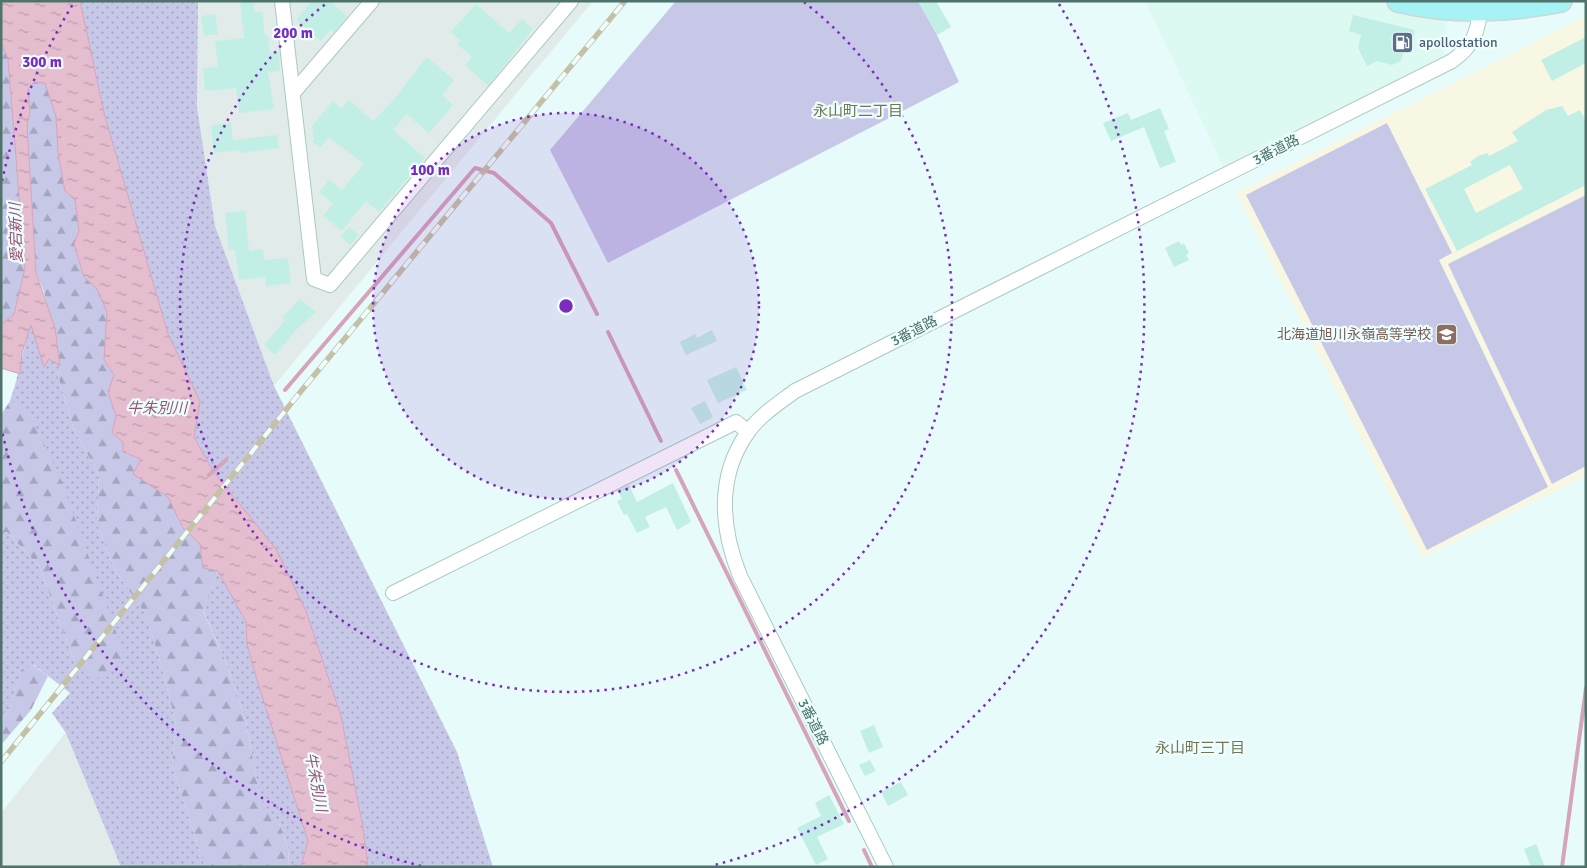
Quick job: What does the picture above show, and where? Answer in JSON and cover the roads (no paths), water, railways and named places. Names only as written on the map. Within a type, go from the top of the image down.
[{"type":"main road","points":[[1398,1],[1447,9],[1562,1]]},
{"type":"street","points":[[282,1],[314,279],[330,285],[571,1]]},
{"type":"street","points":[[293,93],[372,1]]},
{"type":"street","name":"3番道路","points":[[886,867],[744,585],[729,547],[724,519],[726,491],[733,462],[748,432],[771,409],[795,391],[1452,61],[1471,45],[1481,6]]},
{"type":"street","points":[[393,593],[736,422],[748,432]]},
{"type":"water","name":"牛朱別川","points":[[1,1],[80,1],[104,113],[168,334],[200,401],[194,437],[213,471],[276,549],[306,611],[341,716],[363,827],[368,867],[292,867],[293,865],[301,866],[308,841],[257,680],[247,644],[246,622],[218,571],[203,568],[200,544],[183,528],[168,497],[133,474],[141,459],[123,452],[123,442],[112,433],[116,416],[108,392],[114,375],[104,360],[107,312],[97,289],[84,277],[74,244],[79,231],[75,200],[65,191],[58,153],[56,117],[45,83],[34,82],[28,89],[30,111],[27,126],[36,273],[55,328],[60,366],[49,359],[44,367],[31,325],[22,353],[20,374],[1,368],[1,325],[14,314],[25,268],[8,59],[1,42]]},
{"type":"waterway","points":[[285,390],[475,168],[494,173],[551,223],[597,314]]},
{"type":"waterway","points":[[608,332],[661,441]]},
{"type":"waterway","points":[[209,475],[226,460]]},
{"type":"waterway","points":[[676,470],[849,821]]},
{"type":"waterway","points":[[1562,867],[1586,688]]},
{"type":"waterway","points":[[864,850],[872,867]]},
{"type":"railway","points":[[1,762],[302,390],[625,1]]},
{"type":"place","name":"apollostation","points":[[1403,42]]},
{"type":"place","name":"北海道旭川永嶺高等学校","points":[[1447,334]]},
{"type":"district","name":"永山町二丁目","points":[[858,111]]},
{"type":"district","name":"永山町三丁目","points":[[1200,748]]},
{"type":"water label","name":"愛宕新川","points":[[16,233]]}]
